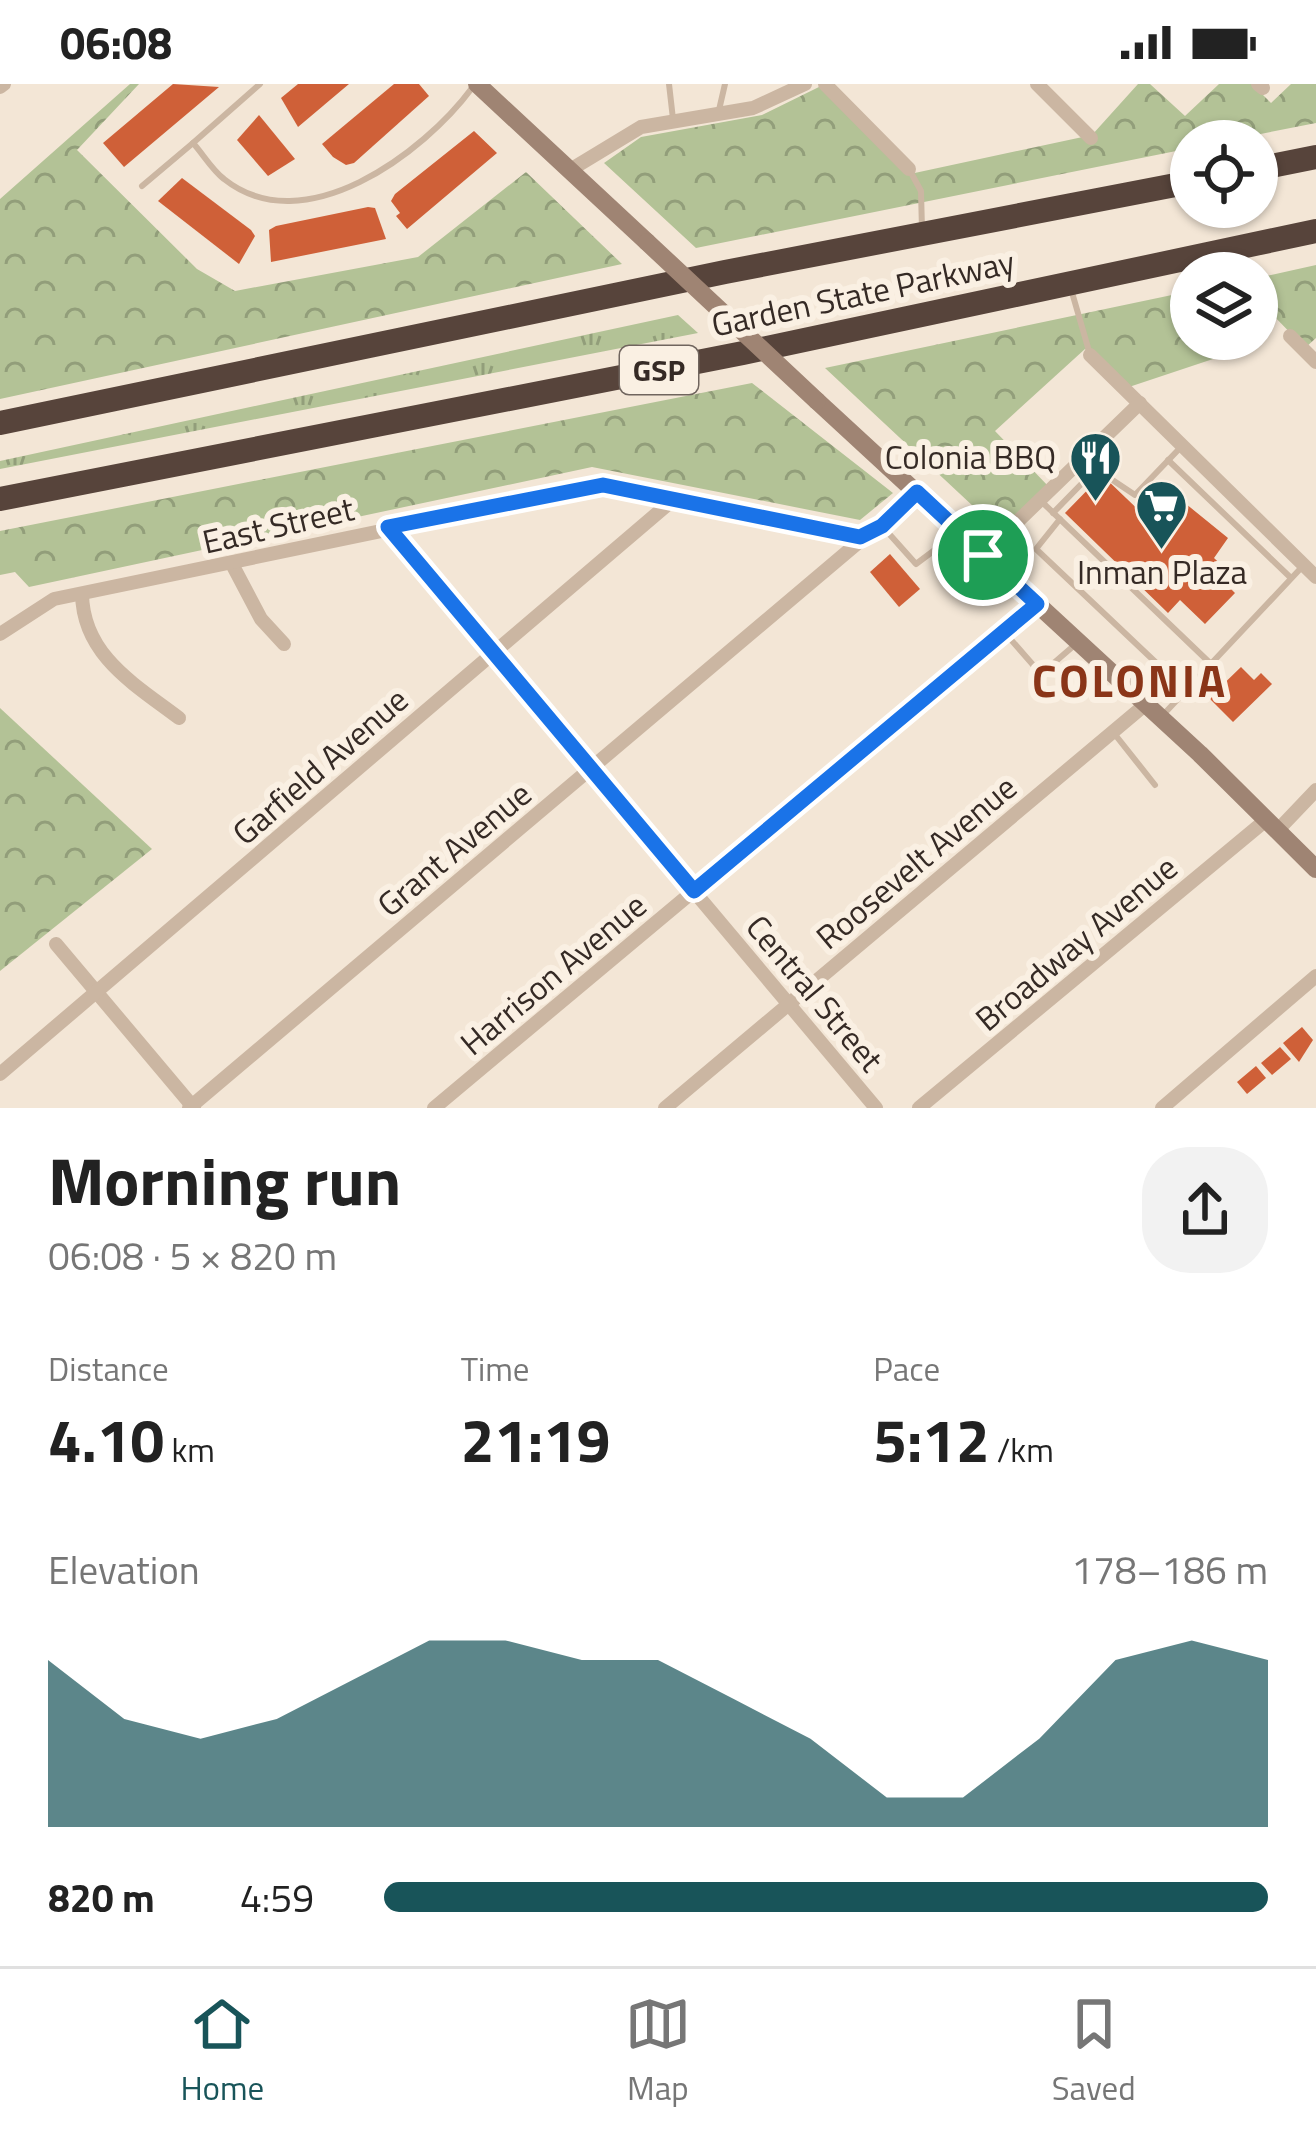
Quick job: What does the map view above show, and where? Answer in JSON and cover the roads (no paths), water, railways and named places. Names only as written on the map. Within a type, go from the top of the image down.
[{"type":"highway","points":[[1278,165],[1316,157]]},
{"type":"highway","name":"Garden State Parkway","points":[[0,423],[1170,186]]},
{"type":"highway","name":"Garden State Parkway","points":[[0,500],[743,353],[1316,231]]},
{"type":"main road","points":[[476,84],[1153,711],[1316,869]]},
{"type":"street","points":[[570,170],[641,127],[718,117],[805,84]]},
{"type":"street","points":[[825,84],[909,170]]},
{"type":"street","points":[[1036,84],[1091,138]]},
{"type":"street","points":[[1290,336],[1316,362]]},
{"type":"street","points":[[1090,355],[1316,578]]},
{"type":"street","points":[[983,555],[1140,403]]},
{"type":"street","name":"East Street","points":[[0,634],[40,605],[82,594],[603,485],[860,537]]},
{"type":"street","name":"Grant Avenue","points":[[192,1107],[917,492]]},
{"type":"street","name":"Garfield Avenue","points":[[0,1074],[674,499]]},
{"type":"street","name":"Central Street","points":[[388,527],[876,1108]]},
{"type":"street","points":[[232,564],[261,619],[284,644]]},
{"type":"street","points":[[82,594],[82,617],[97,647],[117,672],[179,718]]},
{"type":"street","name":"Harrison Avenue","points":[[434,1108],[1037,604]]},
{"type":"street","name":"Roosevelt Avenue","points":[[665,1108],[1113,732],[1153,711]]},
{"type":"street","name":"Broadway Avenue","points":[[919,1108],[1316,790]]},
{"type":"street","points":[[56,944],[192,1107]]},
{"type":"street","points":[[1162,1108],[1316,976]]},
{"type":"lane","points":[[142,186],[260,84]]},
{"type":"lane","points":[[193,143],[224,179],[260,197],[318,196],[368,182],[431,134],[476,84]]},
{"type":"lane","points":[[669,84],[673,122]]},
{"type":"lane","points":[[718,117],[725,84]]},
{"type":"lane","points":[[909,170],[921,191],[922,233]]},
{"type":"lane","points":[[1070,282],[1090,355]]},
{"type":"lane","points":[[1182,446],[1135,495],[1096,469],[1056,516],[1036,549],[1186,691]]},
{"type":"lane","points":[[1168,460],[1291,578]]},
{"type":"lane","points":[[1190,481],[1203,466]]},
{"type":"lane","points":[[1040,500],[1211,664]]},
{"type":"lane","points":[[882,526],[916,564],[958,531]]},
{"type":"lane","points":[[1153,711],[1186,691],[1304,565]]},
{"type":"lane","points":[[1004,631],[1041,674],[1078,642]]},
{"type":"lane","points":[[1113,732],[1155,785]]},
{"type":"place","name":"Colonia BBQ","points":[[1095,503]]},
{"type":"place","name":"Inman Plaza","points":[[1162,551]]},
{"type":"district","name":"COLONIA","points":[[1130,680]]}]
